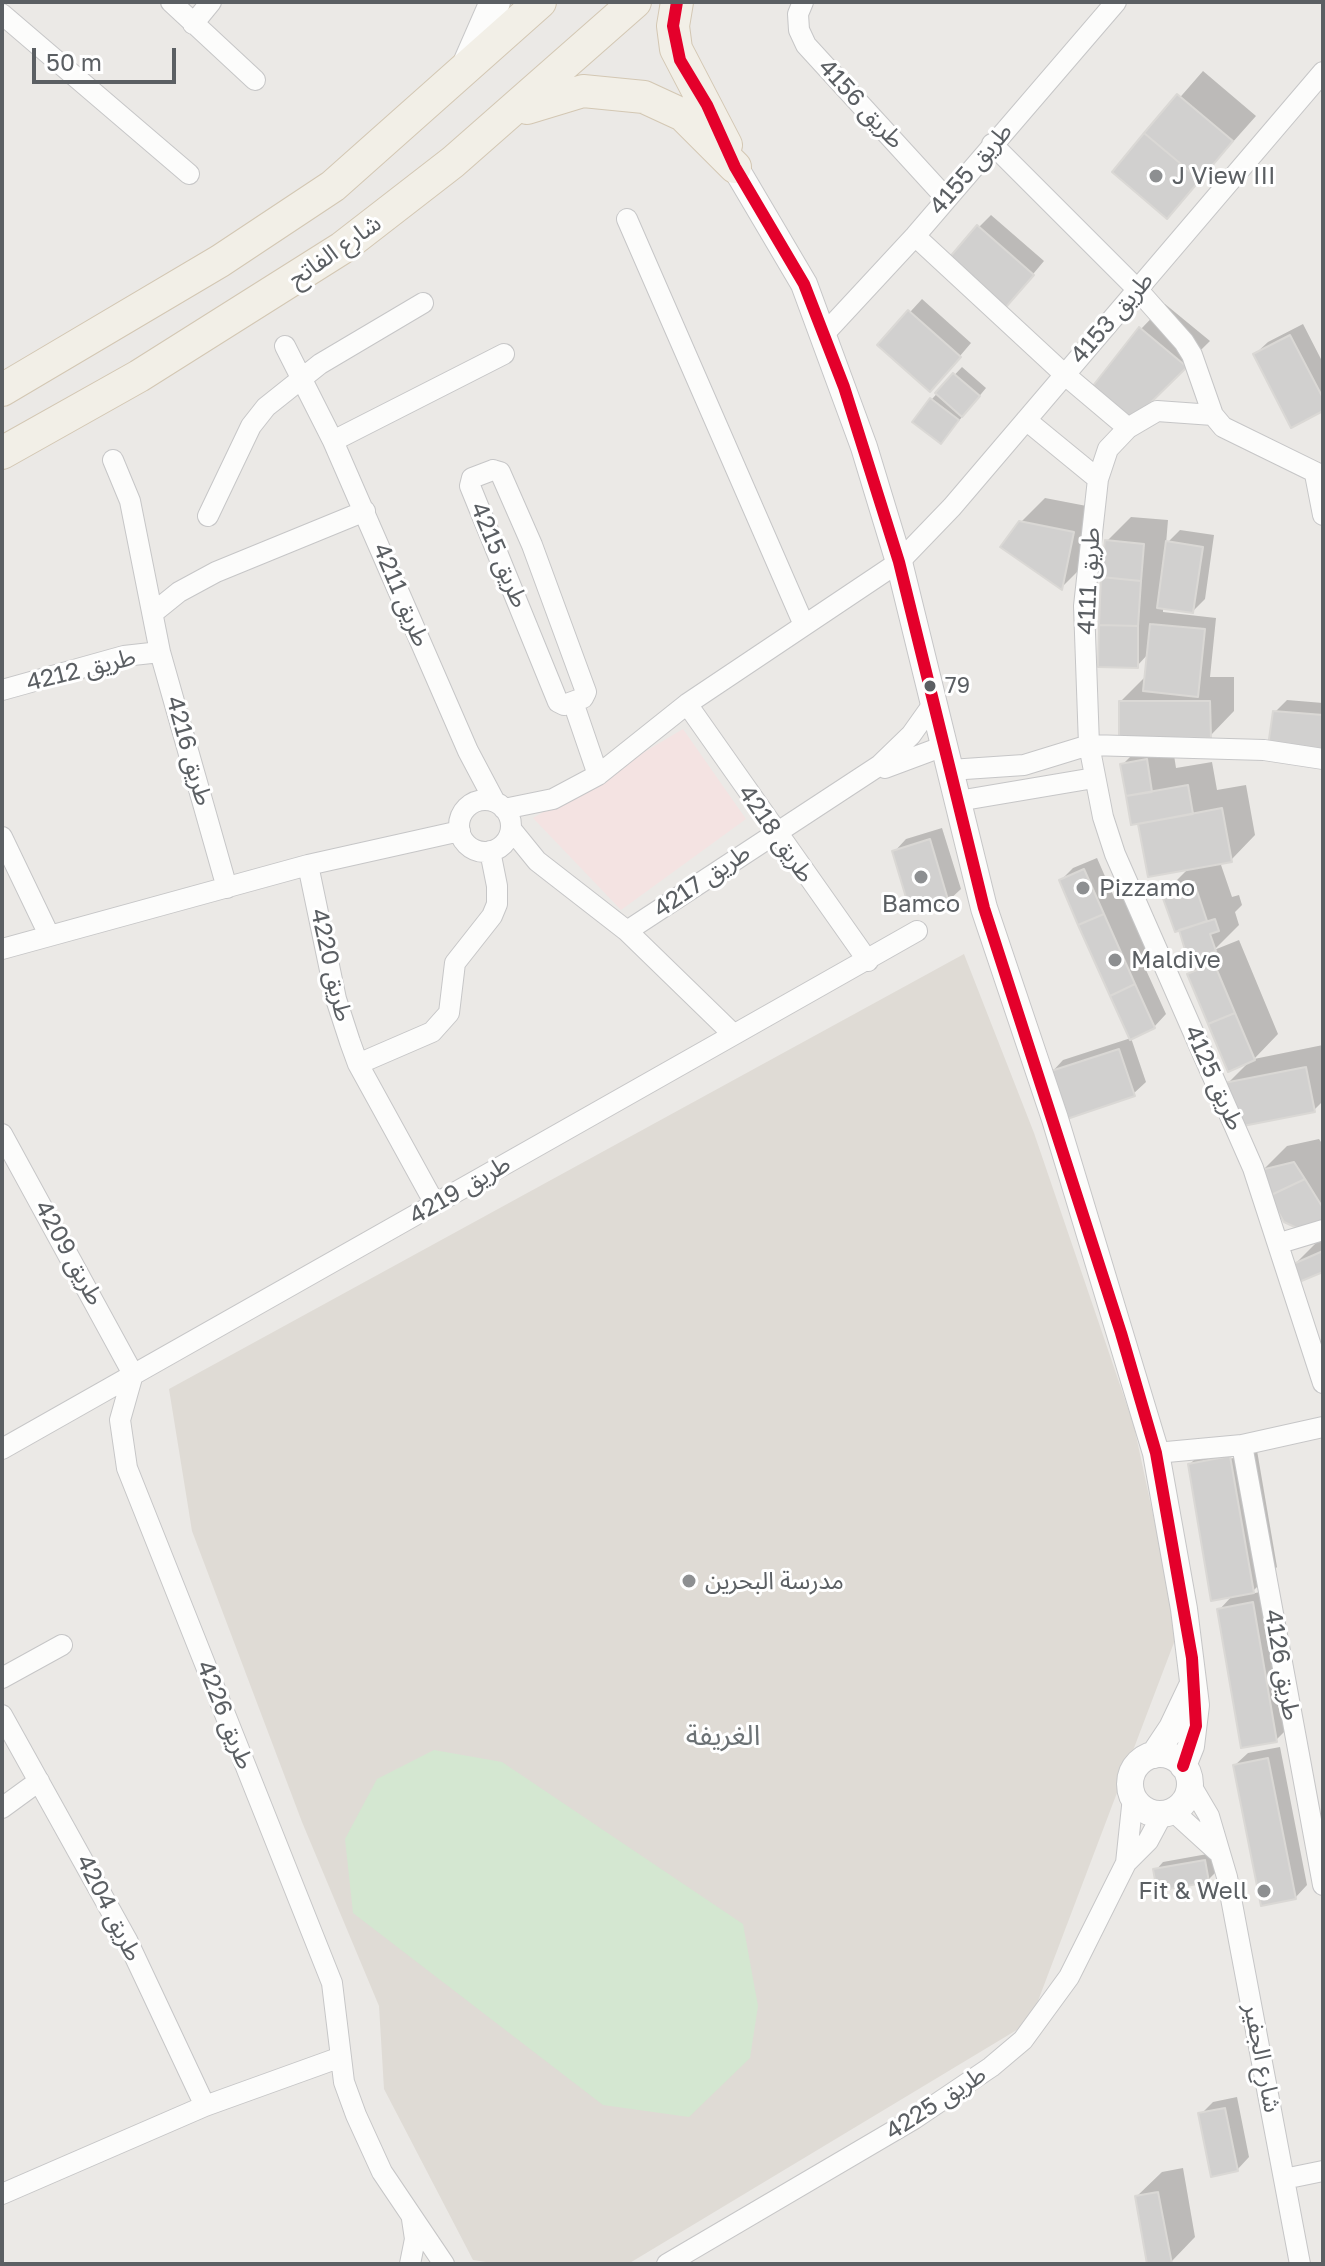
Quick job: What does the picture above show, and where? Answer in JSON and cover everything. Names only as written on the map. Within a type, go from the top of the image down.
[{"type":"main road","points":[[465,71],[495,2]]},
{"type":"main road","points":[[2,390],[277,226],[333,186],[540,2]]},
{"type":"main road","name":"شارع الفاتح","points":[[2,453],[104,397],[284,287],[398,206],[635,2]]},
{"type":"main road","points":[[677,2],[673,26],[676,49],[722,135],[735,167]]},
{"type":"main road","points":[[506,116],[563,95],[624,93],[664,105],[683,115],[735,167]]},
{"type":"street","points":[[171,2],[255,80]]},
{"type":"street","points":[[193,24],[211,2]]},
{"type":"street","name":"طريق 4156","points":[[803,2],[798,14],[799,30],[806,45],[945,197]]},
{"type":"street","name":"طريق 4155","points":[[825,333],[915,236],[945,197],[1116,2]]},
{"type":"street","points":[[2,14],[189,174]]},
{"type":"street","name":"طريق 4153","points":[[899,562],[925,538],[1323,72]]},
{"type":"street","points":[[992,144],[1137,289],[1192,355],[1213,415],[1223,427],[1319,475],[1323,515]]},
{"type":"street","points":[[735,167],[804,284],[825,333],[899,562],[984,908],[1055,1119],[1156,1453],[1184,1609],[1193,1685],[1196,1726],[1186,1774],[1187,1796],[1168,1812],[1146,1810],[1133,1797],[1133,1771],[1138,1763],[1154,1755],[1172,1728],[1193,1685]]},
{"type":"street","points":[[627,219],[804,625]]},
{"type":"street","points":[[915,236],[1064,374],[1128,428]]},
{"type":"street","points":[[208,516],[257,416],[301,377],[423,303]]},
{"type":"street","name":"طريق 4211","points":[[285,346],[365,511],[468,751],[503,813],[537,861],[627,931],[733,1034]]},
{"type":"street","points":[[333,441],[504,354]]},
{"type":"street","name":"طريق 4111","points":[[1094,778],[1089,745],[1084,606],[1098,479],[1108,449],[1128,428],[1157,411],[1213,415]]},
{"type":"street","points":[[1026,420],[1098,479]]},
{"type":"street","name":"طريق 4216","points":[[113,460],[130,501],[160,652],[227,888]]},
{"type":"street","name":"طريق 4215","points":[[493,470],[500,472],[532,545],[586,692],[583,698],[573,702],[564,705],[558,702],[471,488],[472,478],[493,470]]},
{"type":"street","points":[[153,613],[179,592],[216,572],[365,511]]},
{"type":"street","points":[[503,813],[506,841],[493,850],[474,850],[460,831],[459,822],[467,807],[480,800],[503,813],[553,799],[598,775],[687,704],[899,562]]},
{"type":"street","name":"طريق 4212","points":[[2,690],[124,656],[160,652]]},
{"type":"street","name":"طريق 4215","points":[[573,702],[598,775]]},
{"type":"street","name":"طريق 4218","points":[[687,704],[774,832],[868,961]]},
{"type":"street","name":"طريق 4217","points":[[627,931],[774,832],[859,780],[898,748],[933,704]]},
{"type":"street","points":[[947,758],[1024,765],[1089,745],[1264,750],[1323,759]]},
{"type":"street","name":"طريق 4211","points":[[467,807],[471,773],[468,751]]},
{"type":"street","name":"طريق 4217","points":[[859,780],[947,758]]},
{"type":"street","points":[[1024,765],[1025,787]]},
{"type":"street","points":[[958,801],[1025,787],[1094,778]]},
{"type":"street","name":"طريق 4125","points":[[1094,778],[1115,854],[1226,1105],[1280,1243],[1323,1383]]},
{"type":"street","points":[[2,949],[308,865],[460,831]]},
{"type":"street","points":[[2,837],[49,935]]},
{"type":"street","points":[[358,1064],[432,1032],[449,1013],[455,963],[492,916],[497,904],[493,850]]},
{"type":"street","name":"طريق 4211","points":[[493,850],[537,861]]},
{"type":"street","name":"طريق 4220","points":[[308,865],[336,999],[358,1064],[435,1204]]},
{"type":"street","name":"طريق 4219","points":[[5,1441],[133,1374],[917,931]]},
{"type":"street","name":"طريق 4209","points":[[2,1134],[133,1374]]},
{"type":"street","points":[[1280,1243],[1323,1230]]},
{"type":"street","name":"طريق 4226","points":[[133,1374],[120,1420],[127,1468],[332,1983],[344,2082],[370,2148],[444,2264]]},
{"type":"street","points":[[1156,1453],[1242,1445],[1323,1427]]},
{"type":"street","name":"طريق 4126","points":[[1242,1445],[1323,1885]]},
{"type":"street","points":[[2,1678],[62,1645]]},
{"type":"street","name":"طريق 4204","points":[[2,1715],[127,1940],[205,2106]]},
{"type":"street","points":[[1154,1755],[1170,1756],[1186,1774]]},
{"type":"street","name":"شارع الجفير","points":[[1186,1774],[1209,1816],[1238,1932],[1300,2264]]},
{"type":"street","points":[[2,1808],[39,1781]]},
{"type":"street","name":"طريق 4225","points":[[1126,1863],[1133,1797]]},
{"type":"street","name":"شارع الجفير","points":[[1168,1812],[1198,1830],[1219,1854]]},
{"type":"street","name":"طريق 4225","points":[[667,2264],[914,2119],[1014,2048],[1054,2001],[1126,1863],[1148,1841],[1168,1812]]},
{"type":"street","points":[[2,2193],[205,2106],[341,2057]]},
{"type":"street","points":[[1284,2179],[1323,2171]]},
{"type":"street","points":[[410,2264],[415,2239],[411,2216]]},
{"type":"shaded area","points":[[683,729],[746,819],[621,910],[533,818]]},
{"type":"shaded area","name":"مدرسة البحرين","points":[[964,954],[1034,1133],[1134,1426],[1178,1632],[1030,2022],[628,2264],[499,2264],[473,2260],[384,2089],[379,2006],[302,1822],[192,1531],[169,1389]]},
{"type":"green space","points":[[434,1750],[502,1762],[743,1924],[758,2006],[750,2058],[689,2117],[603,2105],[353,1913],[345,1839],[377,1779]]},
{"type":"building","points":[[1177,94],[1233,141],[1200,180],[1144,133]]},
{"type":"building","name":"J View III","points":[[1144,133],[1200,180],[1167,219],[1112,172]]},
{"type":"building","points":[[977,225],[1034,275],[1006,307],[949,258]]},
{"type":"building","points":[[908,310],[961,357],[930,392],[877,345]]},
{"type":"building","points":[[1139,327],[1187,367],[1132,421],[1092,387]]},
{"type":"building","points":[[1290,335],[1323,398],[1323,411],[1291,428],[1253,354]]},
{"type":"building","points":[[953,373],[980,396],[962,417],[935,393]]},
{"type":"building","points":[[930,398],[959,420],[941,444],[912,422]]},
{"type":"building","points":[[1019,521],[1074,532],[1062,590],[1000,547]]},
{"type":"building","points":[[1105,540],[1144,544],[1141,581],[1101,577]]},
{"type":"building","points":[[1166,541],[1203,547],[1193,613],[1157,608]]},
{"type":"building","points":[[1101,577],[1141,581],[1138,626],[1099,625]]},
{"type":"building","points":[[1150,624],[1205,629],[1198,697],[1143,691]]},
{"type":"building","points":[[1099,625],[1138,626],[1138,668],[1098,667]]},
{"type":"building","points":[[1119,701],[1210,701],[1211,738],[1119,737]]},
{"type":"building","points":[[1273,711],[1323,715],[1323,750],[1268,746]]},
{"type":"building","points":[[1147,759],[1152,792],[1126,796],[1120,764]]},
{"type":"building","points":[[1188,785],[1193,814],[1131,825],[1126,796]]},
{"type":"building","points":[[1222,808],[1232,862],[1148,877],[1138,824]]},
{"type":"building","name":"Bamco","points":[[930,839],[949,903],[911,914],[892,851]]},
{"type":"building","points":[[1084,869],[1104,914],[1078,925],[1059,880]]},
{"type":"building","points":[[1194,882],[1207,921],[1175,932],[1161,893]]},
{"type":"building","points":[[1104,914],[1135,984],[1110,996],[1078,925]]},
{"type":"building","points":[[1215,919],[1219,931],[1210,934],[1216,951],[1188,960],[1179,930]]},
{"type":"building","points":[[1214,963],[1235,1013],[1208,1024],[1187,974]]},
{"type":"building","points":[[1135,984],[1155,1028],[1130,1040],[1110,996]]},
{"type":"building","points":[[1235,1013],[1255,1060],[1228,1072],[1208,1024]]},
{"type":"building","points":[[1119,1049],[1135,1096],[1064,1120],[1048,1072]]},
{"type":"building","points":[[1306,1067],[1315,1112],[1243,1126],[1224,1083]]},
{"type":"building","points":[[1294,1162],[1305,1179],[1269,1196],[1261,1170]]},
{"type":"building","points":[[1305,1179],[1323,1208],[1323,1224],[1299,1229],[1284,1222],[1269,1196]]},
{"type":"building","points":[[1323,1251],[1323,1272],[1299,1282],[1291,1265]]},
{"type":"building","points":[[1230,1456],[1254,1593],[1211,1601],[1188,1464]]},
{"type":"building","points":[[1253,1602],[1277,1742],[1241,1748],[1217,1609]]},
{"type":"building","points":[[1268,1758],[1296,1899],[1261,1906],[1233,1765]]},
{"type":"building","points":[[1205,1860],[1209,1882],[1157,1891],[1153,1869]]},
{"type":"building","points":[[1225,2108],[1238,2171],[1211,2177],[1198,2113]]},
{"type":"building","points":[[1158,2192],[1172,2264],[1147,2264],[1135,2196]]},
{"type":"transit line","points":[[677,2],[673,26],[680,60],[707,105],[735,167],[804,284],[844,387],[899,562],[984,908],[1121,1333],[1156,1453],[1192,1658],[1196,1726],[1183,1766]]},
{"type":"place","name":"J View III","points":[[1156,176]]},
{"type":"place","name":"79","points":[[930,686]]},
{"type":"place","name":"Bamco","points":[[921,877]]},
{"type":"place","name":"Pizzamo","points":[[1083,888]]},
{"type":"place","name":"Maldive","points":[[1115,960]]},
{"type":"place","name":"مدرسة البحرين","points":[[689,1581]]},
{"type":"place","name":"Fit & Well","points":[[1264,1891]]},
{"type":"district","name":"الغريفة","points":[[723,1736]]}]
